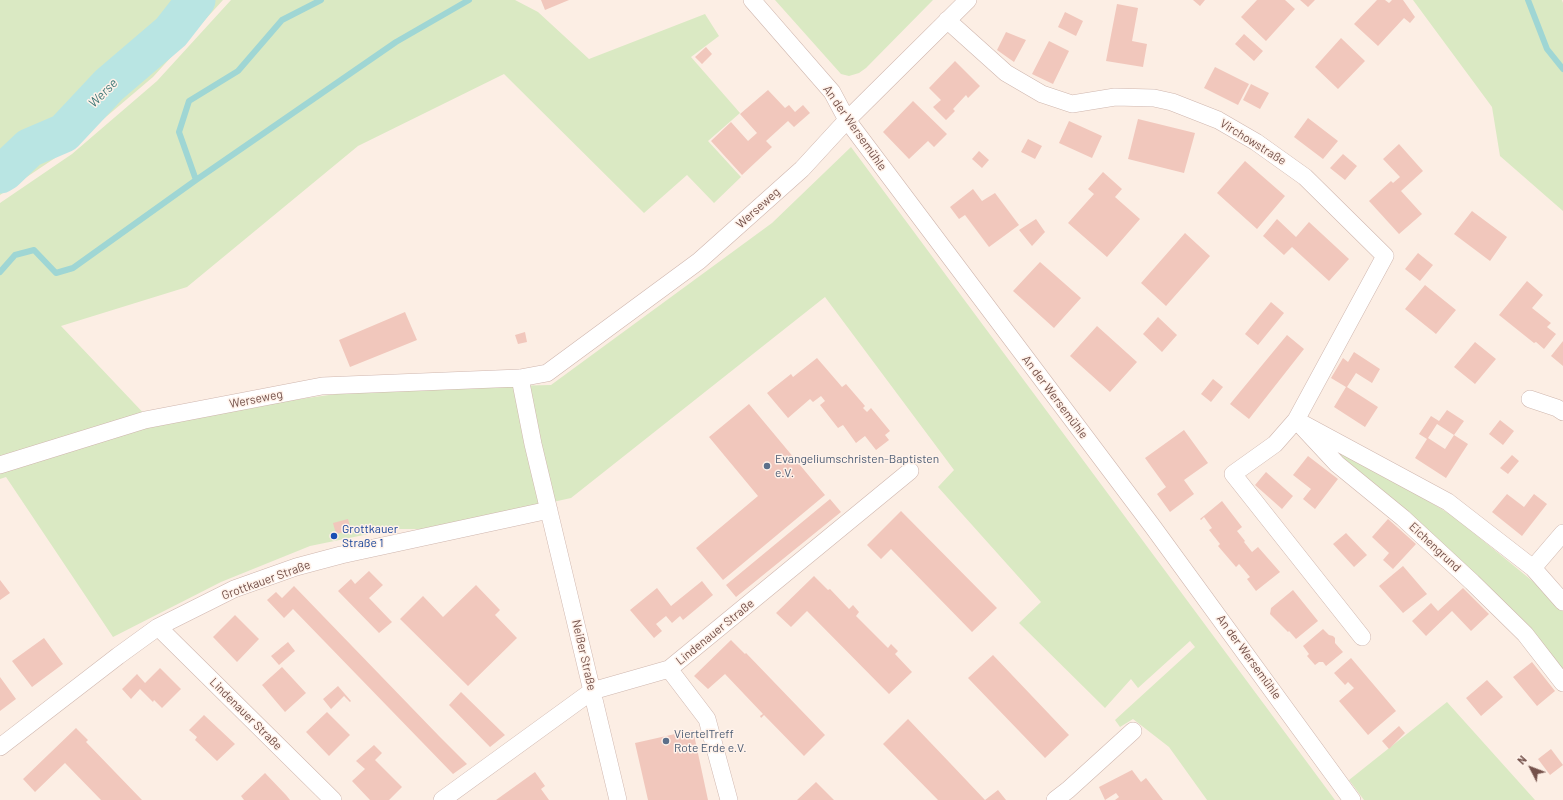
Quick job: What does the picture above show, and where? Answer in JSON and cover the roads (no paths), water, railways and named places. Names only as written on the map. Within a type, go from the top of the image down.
[{"type":"street","name":"An der Wersemühle","points":[[752,0],[832,92],[847,120],[1153,527],[1352,800]]},
{"type":"street","name":"Werseweg","points":[[0,464],[152,418],[322,386],[520,378],[547,373],[699,261],[802,169],[847,120],[968,0]]},
{"type":"street","name":"Virchowstraße","points":[[947,20],[1006,73],[1042,94],[1072,104],[1115,97],[1154,98],[1172,102],[1218,120],[1256,142],[1305,177],[1385,256],[1296,420]]},
{"type":"street","points":[[520,378],[549,510]]},
{"type":"street","points":[[1530,399],[1557,408],[1563,412]]},
{"type":"street","points":[[1362,637],[1233,474],[1275,444],[1296,420],[1448,502],[1533,568],[1563,602]]},
{"type":"street","name":"Eichengrund","points":[[1296,420],[1337,464],[1403,518],[1478,587],[1525,634],[1563,683]]},
{"type":"street","name":"Lindenauer Straße","points":[[442,800],[592,691],[670,669],[910,471]]},
{"type":"street","name":"Grottkauer Straße","points":[[0,747],[158,627],[234,589],[296,567],[341,555],[549,510]]},
{"type":"street","name":"Neißer Straße","points":[[549,510],[618,800]]},
{"type":"street","points":[[1533,568],[1563,533]]},
{"type":"street","name":"Lindenauer Straße","points":[[158,627],[333,800]]},
{"type":"street","points":[[670,669],[707,719],[729,800]]},
{"type":"street","points":[[1066,797],[1132,731]]},
{"type":"waterway","name":"Werse","points":[[0,174],[29,148],[64,133],[109,85],[171,32],[196,0]]},
{"type":"waterway","points":[[0,272],[15,255],[34,250],[56,273],[73,268],[196,180],[179,132],[189,101],[238,71],[282,20],[321,0]]},
{"type":"waterway","points":[[196,180],[396,42],[469,0]]},
{"type":"waterway","points":[[1528,0],[1547,49],[1563,69]]},
{"type":"place","name":"Evangeliumschristen-Baptisten e.V.","points":[[767,466]]},
{"type":"place","name":"Grottkauer Straße 1","points":[[334,536]]},
{"type":"place","name":"ViertelTreff Rote Erde e.V.","points":[[666,741]]}]
